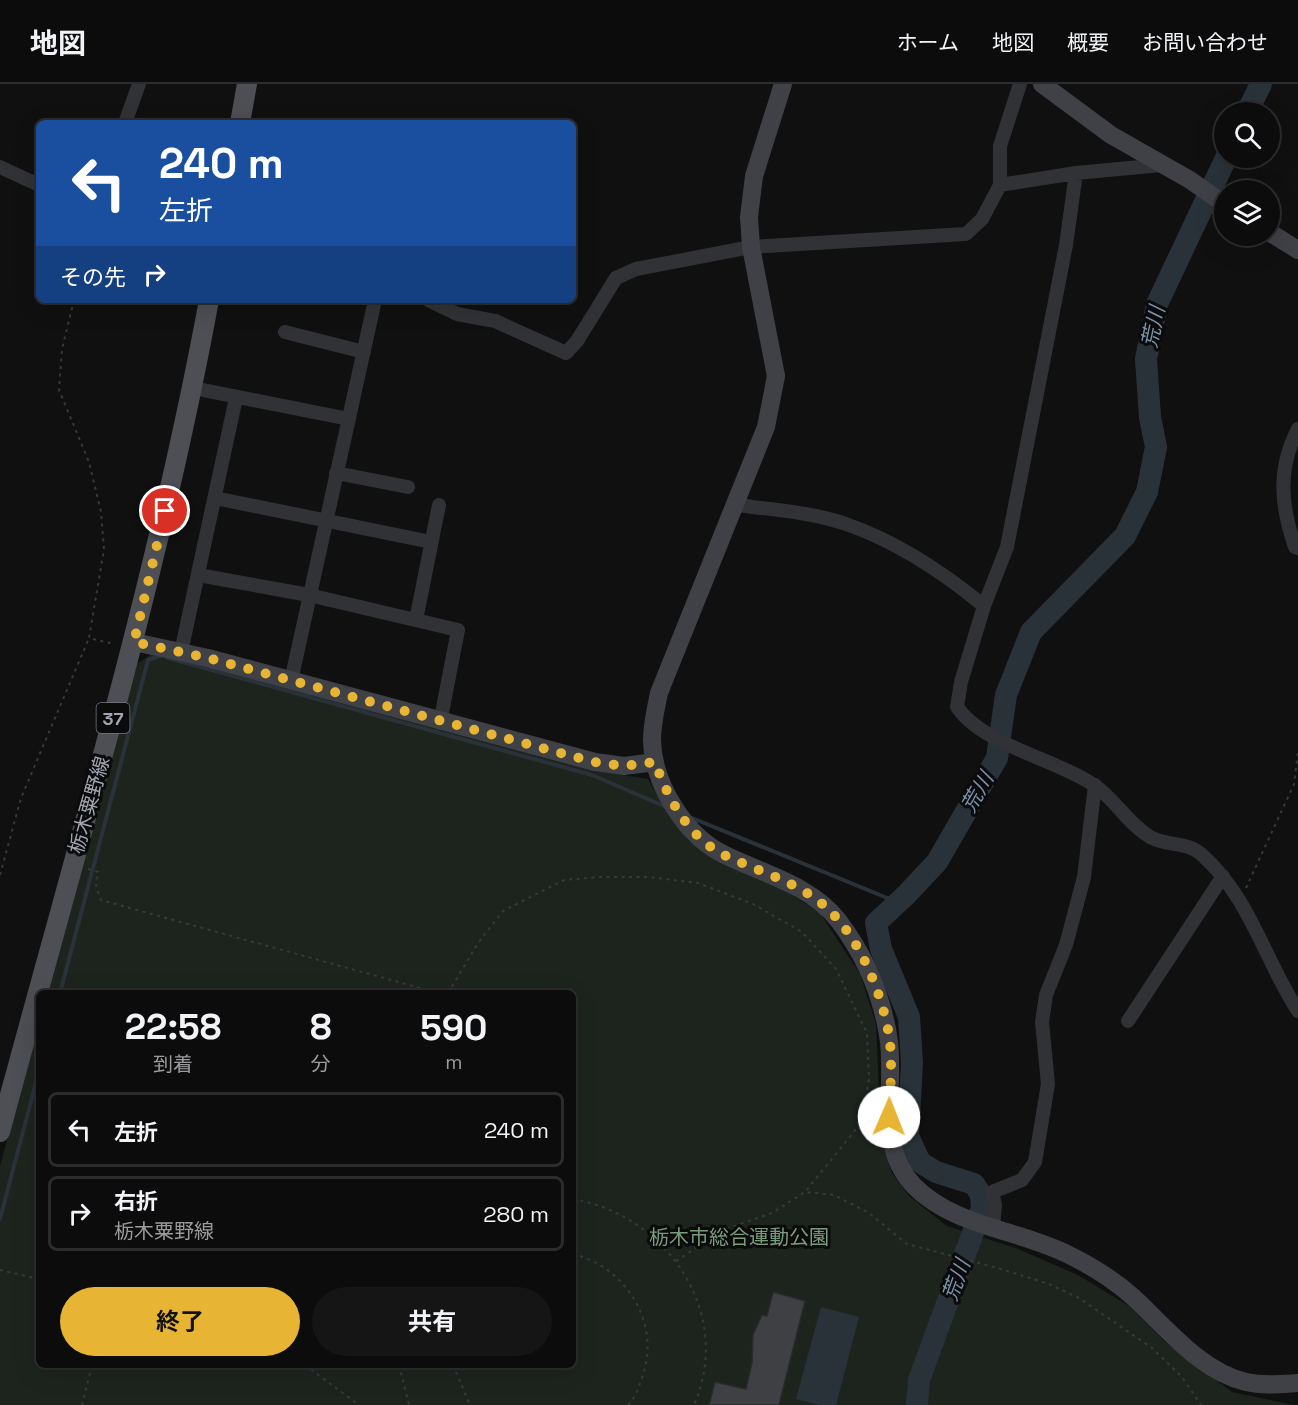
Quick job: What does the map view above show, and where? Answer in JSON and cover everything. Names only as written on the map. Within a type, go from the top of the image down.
[{"type":"main road","points":[[241,120],[247,84]]},
{"type":"main road","name":"栃木粟野線","points":[[38,990],[134,642],[193,388],[208,303]]},
{"type":"main road","name":"栃木粟野線","points":[[0,1132],[36,998]]},
{"type":"street","points":[[126,120],[139,84]]},
{"type":"street","points":[[783,84],[754,176],[749,217],[751,247],[776,376],[766,427],[737,505],[659,693],[652,739],[655,762],[666,793],[681,818],[721,854],[809,894],[836,918],[853,941],[880,998],[889,1037],[891,1146],[901,1170],[916,1188],[939,1205],[1068,1254],[1130,1295],[1184,1344],[1225,1374],[1246,1382],[1298,1383]]},
{"type":"street","points":[[434,303],[457,314],[495,321],[546,346],[566,353],[577,341],[616,278],[636,269],[751,247],[966,234],[982,219],[1000,185],[1000,146],[1020,84]]},
{"type":"street","points":[[1042,84],[1111,135],[1190,180],[1214,197]]},
{"type":"street","points":[[1000,185],[1076,173],[1162,165]]},
{"type":"street","points":[[0,167],[36,185]]},
{"type":"street","points":[[1076,173],[1066,245],[1007,547],[984,606],[961,682],[957,707],[966,720],[985,732],[1095,785],[1125,817],[1151,838],[1199,851],[1241,899],[1278,978],[1298,1011]]},
{"type":"street","points":[[1280,239],[1298,250]]},
{"type":"street","points":[[291,681],[374,303]]},
{"type":"street","points":[[285,332],[364,352]]},
{"type":"street","points":[[193,388],[348,419]]},
{"type":"street","points":[[181,652],[236,398]]},
{"type":"street","points":[[1298,429],[1289,447],[1282,478],[1285,517],[1295,548],[1298,548]]},
{"type":"street","points":[[336,473],[408,487]]},
{"type":"street","points":[[215,498],[431,542]]},
{"type":"street","points":[[416,620],[439,505]]},
{"type":"street","points":[[737,505],[811,515],[847,524],[899,549],[962,588],[984,606]]},
{"type":"street","points":[[198,574],[309,595],[458,630],[440,723]]},
{"type":"street","points":[[134,642],[181,652],[440,723],[594,762],[624,766],[655,762]]},
{"type":"street","points":[[993,1227],[995,1205],[992,1192],[1022,1180],[1035,1162],[1048,1084],[1042,1022],[1046,994],[1066,945],[1084,877],[1095,785]]},
{"type":"street","points":[[1128,1021],[1223,876]]},
{"type":"path","points":[[0,875],[21,798],[88,638],[104,549],[101,512],[89,462],[59,390],[62,349],[73,303]]},
{"type":"path","points":[[88,638],[123,646],[134,642]]},
{"type":"path","points":[[1241,899],[1294,784],[1298,752]]},
{"type":"path","points":[[72,864],[98,872],[96,887],[101,900],[427,990]]},
{"type":"path","points":[[450,990],[478,943],[503,911],[564,880],[599,877],[649,877],[699,883],[753,904],[802,932],[836,969],[867,1033],[869,1079],[861,1124],[806,1192],[772,1213],[723,1230],[676,1261]]},
{"type":"path","points":[[806,1192],[834,1195],[869,1213],[907,1244],[1049,1284],[1079,1298],[1152,1348],[1182,1377],[1201,1405]]},
{"type":"path","points":[[576,1200],[615,1210],[638,1224],[659,1240],[676,1261],[698,1304],[703,1327],[703,1375],[694,1405]]},
{"type":"path","points":[[576,1255],[592,1258],[619,1278],[638,1304],[648,1336],[646,1369],[628,1405]]},
{"type":"path","points":[[0,1270],[36,1278]]},
{"type":"path","points":[[82,1405],[91,1368]]},
{"type":"path","points":[[309,1368],[359,1405]]},
{"type":"path","points":[[400,1368],[409,1405]]},
{"type":"path","points":[[454,1368],[470,1405]]},
{"type":"green space","name":"栃木市総合運動公園","points":[[162,653],[596,771],[648,779],[671,819],[689,841],[732,866],[783,889],[820,913],[860,974],[876,1024],[881,1137],[892,1173],[909,1196],[947,1226],[1018,1249],[1078,1275],[1129,1306],[1163,1340],[1232,1392],[1294,1405],[0,1405],[0,1166],[36,1034],[36,1368],[576,1368],[576,990],[48,990],[137,664],[150,655]]},
{"type":"shaded area","points":[[821,1307],[859,1317],[836,1405],[819,1405],[796,1399]]},
{"type":"building","points":[[773,1292],[805,1301],[779,1405],[709,1405],[715,1382],[746,1389],[752,1363],[753,1335],[762,1315],[767,1316]]},
{"type":"waterway","name":"荒川","points":[[1252,102],[1261,84]]},
{"type":"waterway","name":"荒川","points":[[917,1405],[919,1380],[982,1208],[981,1195],[974,1184],[936,1172],[920,1162],[908,1136],[912,1063],[909,1017],[881,949],[876,923],[937,862],[997,758],[1006,695],[1031,632],[1125,536],[1147,492],[1156,447],[1150,417],[1146,359],[1157,304],[1221,168]]},
{"type":"waterway","points":[[61,990],[148,660],[160,656]]},
{"type":"waterway","points":[[168,658],[592,775],[666,807]]},
{"type":"waterway","points":[[692,818],[897,902]]},
{"type":"waterway","points":[[0,1219],[36,1082]]},
{"type":"route","points":[[165,511],[134,642],[208,658],[440,723],[594,762],[624,766],[655,762],[666,793],[681,818],[703,839],[721,854],[785,881],[809,894],[836,918],[853,941],[880,998],[889,1037],[889,1117]]}]
